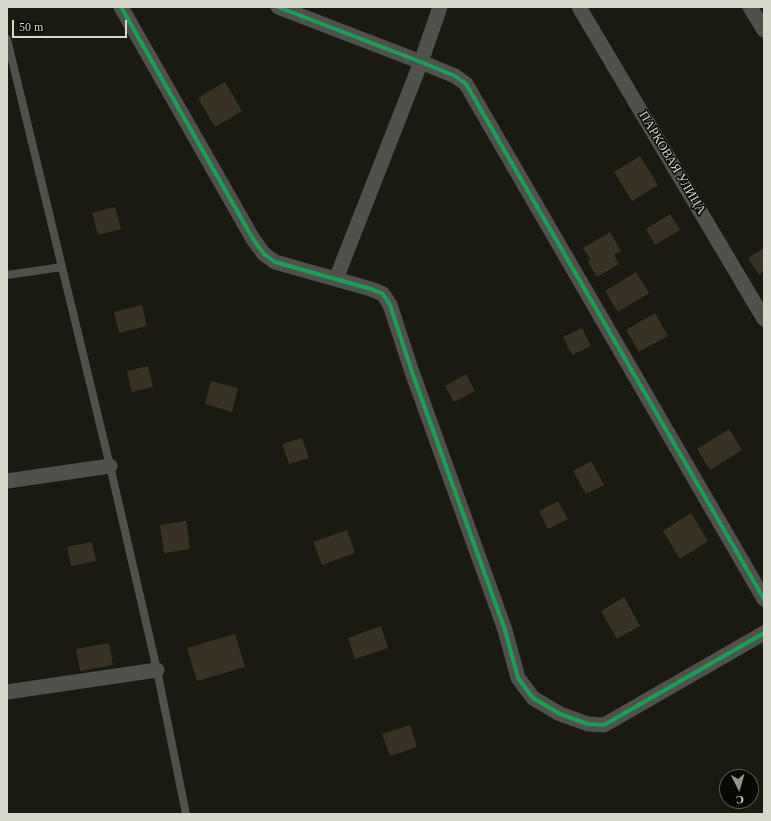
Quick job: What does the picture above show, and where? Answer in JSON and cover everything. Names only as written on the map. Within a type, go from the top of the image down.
[{"type":"street","points":[[121,7],[253,239],[264,254],[275,262],[383,294],[390,305],[412,372],[505,630],[518,678],[533,698],[560,714],[588,724],[604,725],[764,633]]},
{"type":"street","points":[[278,7],[421,62],[455,76],[466,84],[764,599]]},
{"type":"street","points":[[336,280],[421,62],[440,7]]},
{"type":"street","name":"ПАРКОВАЯ УЛИЦА","points":[[579,7],[764,319]]},
{"type":"street","points":[[750,7],[764,30]]},
{"type":"street","points":[[7,481],[110,466]]},
{"type":"street","points":[[7,692],[158,670]]},
{"type":"lane","points":[[7,39],[158,670],[186,814]]},
{"type":"lane","points":[[7,275],[62,267]]},
{"type":"building","points":[[225,82],[242,111],[215,127],[198,98]]},
{"type":"building","points":[[640,156],[658,185],[632,201],[614,172]]},
{"type":"building","points":[[115,207],[121,229],[98,235],[92,213]]},
{"type":"building","points":[[670,214],[680,230],[655,245],[646,229]]},
{"type":"building","points":[[610,232],[621,251],[614,255],[619,264],[597,277],[588,262],[590,259],[583,248]]},
{"type":"building","points":[[764,248],[764,271],[759,275],[748,258]]},
{"type":"building","points":[[636,272],[649,293],[618,312],[605,291]]},
{"type":"building","points":[[142,305],[147,326],[119,333],[114,312]]},
{"type":"building","points":[[655,313],[668,336],[639,352],[626,330]]},
{"type":"building","points":[[582,328],[591,346],[572,355],[563,337]]},
{"type":"building","points":[[148,366],[153,387],[132,392],[127,371]]},
{"type":"building","points":[[466,374],[475,391],[454,402],[445,386]]},
{"type":"building","points":[[211,381],[238,388],[232,412],[205,404]]},
{"type":"building","points":[[729,429],[742,450],[710,470],[697,449]]},
{"type":"building","points":[[302,438],[309,458],[289,464],[282,444]]},
{"type":"building","points":[[591,461],[604,485],[586,494],[573,471]]},
{"type":"building","points":[[558,501],[568,519],[548,529],[539,511]]},
{"type":"building","points":[[691,513],[708,541],[680,559],[663,531]]},
{"type":"building","points":[[186,521],[190,549],[164,553],[160,525]]},
{"type":"building","points":[[347,530],[355,553],[322,565],[313,542]]},
{"type":"building","points":[[92,542],[96,561],[71,566],[67,547]]},
{"type":"building","points":[[624,597],[640,626],[617,639],[601,611]]},
{"type":"building","points":[[381,626],[388,648],[355,659],[348,638]]},
{"type":"building","points":[[235,634],[245,667],[197,681],[187,648]]},
{"type":"building","points":[[109,643],[113,665],[80,671],[76,649]]},
{"type":"building","points":[[410,725],[417,747],[390,756],[382,734]]},
{"type":"cycle path","points":[[121,7],[253,239],[264,254],[275,262],[371,289],[383,294],[390,305],[412,372],[505,630],[518,678],[533,698],[560,714],[588,724],[604,725],[764,633]]},
{"type":"cycle path","points":[[278,7],[421,62],[455,76],[466,84],[764,599]]}]
